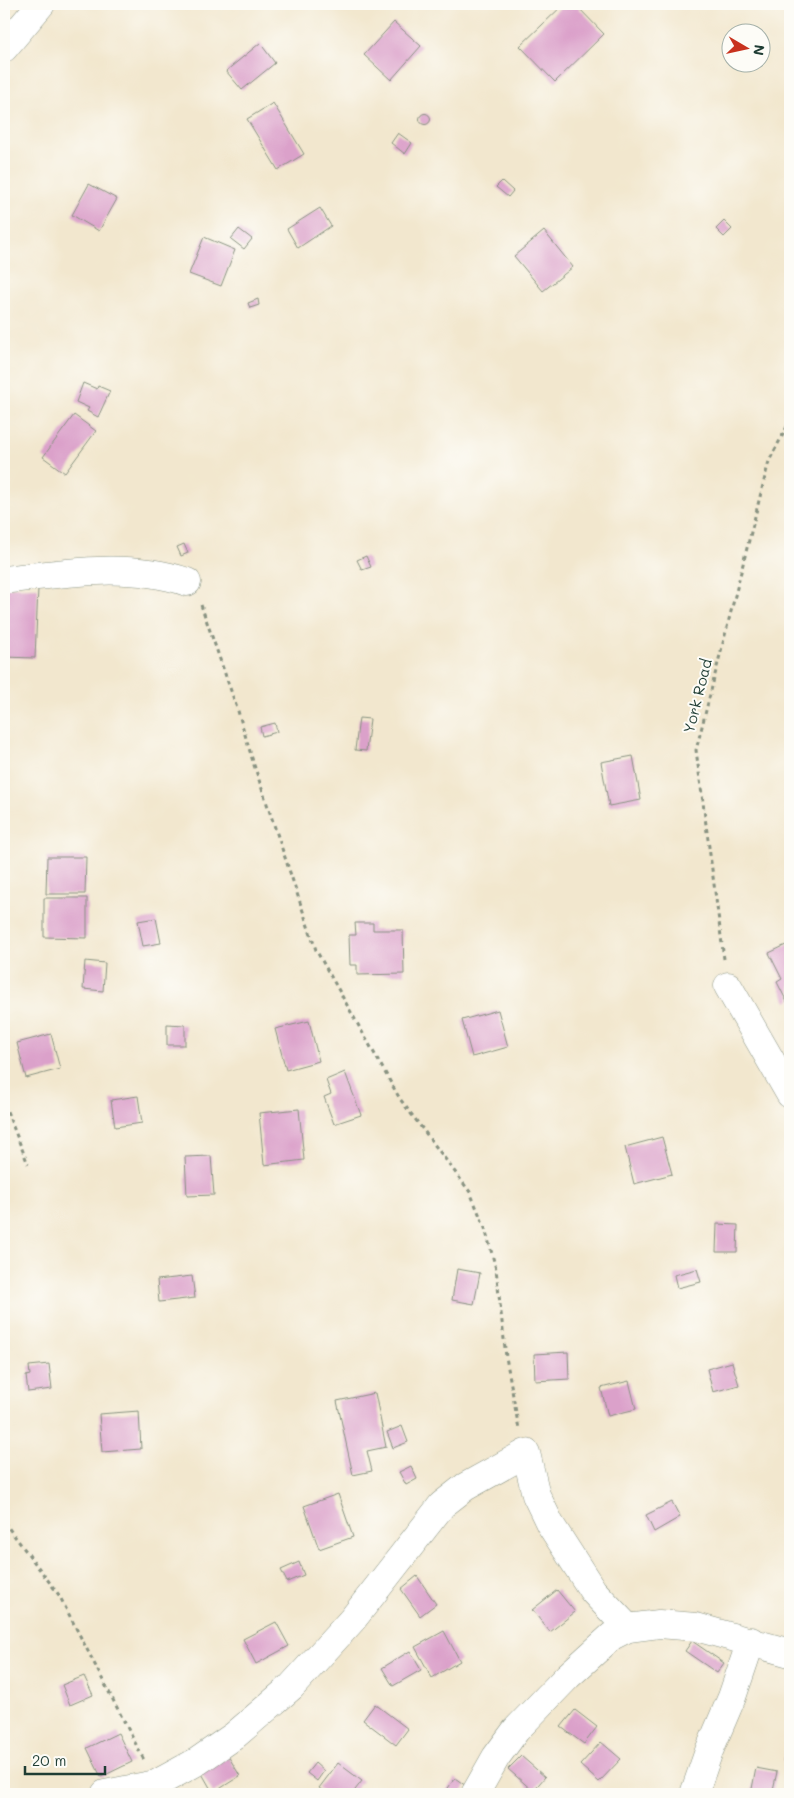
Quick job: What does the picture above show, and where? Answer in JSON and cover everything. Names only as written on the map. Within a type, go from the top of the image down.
[{"type":"street","points":[[4,48],[42,4]]},
{"type":"street","points":[[4,580],[74,572],[121,571],[168,575],[187,582]]},
{"type":"street","points":[[728,986],[790,1094]]},
{"type":"street","points":[[105,1794],[156,1784],[198,1761],[234,1736],[291,1687],[352,1620],[442,1506],[465,1487],[526,1453],[536,1495],[550,1524],[593,1591],[628,1628]]},
{"type":"street","points":[[475,1794],[496,1757],[516,1730],[568,1676],[612,1636],[628,1628],[659,1624],[696,1627],[790,1653]]},
{"type":"street","points":[[694,1794],[709,1751],[732,1697],[751,1641]]},
{"type":"path","name":"York Road","points":[[728,986],[696,750],[769,461],[790,421]]},
{"type":"path","points":[[187,582],[197,593],[238,711],[254,765],[316,950],[400,1099],[470,1192],[486,1228],[496,1269],[506,1357],[516,1417],[526,1453]]},
{"type":"path","points":[[4,1104],[28,1164]]},
{"type":"path","points":[[4,1522],[59,1595],[156,1784]]},
{"type":"building","points":[[564,4],[575,4],[604,34],[555,82],[520,46]]},
{"type":"building","points":[[394,22],[421,46],[391,80],[364,55]]},
{"type":"building","points":[[260,43],[275,63],[242,90],[226,71]]},
{"type":"building","points":[[273,103],[304,154],[278,170],[247,119]]},
{"type":"building","points":[[423,114],[427,114],[430,119],[429,123],[423,124],[420,121],[420,117]]},
{"type":"building","points":[[398,133],[412,143],[405,154],[391,143]]},
{"type":"building","points":[[502,181],[513,191],[508,197],[496,187]]},
{"type":"building","points":[[89,184],[117,199],[99,231],[72,215]]},
{"type":"building","points":[[320,208],[331,226],[298,248],[287,229]]},
{"type":"building","points":[[724,221],[732,229],[724,237],[716,229]]},
{"type":"building","points":[[239,229],[252,239],[244,249],[231,239]]},
{"type":"building","points":[[544,231],[573,267],[543,291],[514,256]]},
{"type":"building","points":[[204,237],[235,250],[221,286],[189,274]]},
{"type":"building","points":[[258,299],[259,305],[250,308],[248,303]]},
{"type":"building","points":[[83,383],[97,389],[98,386],[110,391],[98,417],[87,411],[89,408],[76,402]]},
{"type":"building","points":[[74,415],[96,431],[65,473],[43,457]]},
{"type":"building","points":[[184,544],[188,553],[181,556],[177,547]]},
{"type":"building","points":[[366,556],[371,567],[362,570],[357,560]]},
{"type":"building","points":[[4,587],[38,588],[35,658],[4,657]]},
{"type":"building","points":[[359,718],[370,719],[366,751],[355,750]]},
{"type":"building","points":[[275,723],[277,732],[262,736],[260,727]]},
{"type":"building","points":[[633,756],[641,800],[609,806],[601,762]]},
{"type":"building","points":[[47,857],[86,857],[85,894],[46,894]]},
{"type":"building","points":[[44,898],[87,898],[87,938],[44,937]]},
{"type":"building","points":[[156,918],[161,943],[143,946],[138,921]]},
{"type":"building","points":[[355,923],[373,923],[373,930],[403,930],[404,974],[357,975],[357,965],[350,965],[349,935],[356,935]]},
{"type":"building","points":[[790,943],[790,1000],[787,1002],[777,982],[782,979],[769,953]]},
{"type":"building","points":[[85,961],[105,963],[103,991],[83,989]]},
{"type":"building","points":[[498,1010],[508,1047],[472,1057],[462,1020]]},
{"type":"building","points":[[309,1021],[319,1061],[286,1070],[275,1029]]},
{"type":"building","points":[[167,1024],[185,1025],[185,1045],[167,1045]]},
{"type":"building","points":[[51,1034],[60,1069],[26,1078],[17,1043]]},
{"type":"building","points":[[345,1072],[361,1115],[334,1124],[324,1097],[331,1094],[326,1080]]},
{"type":"building","points":[[138,1096],[142,1123],[115,1127],[111,1100]]},
{"type":"building","points":[[299,1109],[304,1160],[264,1165],[259,1113]]},
{"type":"building","points":[[662,1137],[672,1174],[634,1184],[625,1147]]},
{"type":"building","points":[[211,1156],[214,1195],[187,1196],[185,1157]]},
{"type":"building","points":[[717,1224],[738,1225],[737,1252],[716,1252]]},
{"type":"building","points":[[457,1269],[480,1273],[474,1304],[452,1300]]},
{"type":"building","points":[[697,1269],[701,1282],[677,1288],[674,1275]]},
{"type":"building","points":[[192,1276],[195,1298],[159,1302],[157,1280]]},
{"type":"building","points":[[568,1352],[569,1379],[535,1381],[534,1354]]},
{"type":"building","points":[[732,1362],[739,1385],[713,1392],[707,1369]]},
{"type":"building","points":[[49,1364],[52,1389],[28,1392],[26,1376],[30,1375],[29,1366]]},
{"type":"building","points":[[629,1381],[636,1409],[608,1416],[601,1388]]},
{"type":"building","points":[[375,1393],[386,1447],[367,1451],[372,1471],[353,1475],[337,1401]]},
{"type":"building","points":[[139,1411],[141,1449],[102,1452],[99,1414]]},
{"type":"building","points":[[402,1426],[408,1442],[393,1448],[387,1432]]},
{"type":"building","points":[[411,1466],[417,1479],[406,1485],[399,1472]]},
{"type":"building","points":[[338,1494],[353,1537],[319,1549],[304,1506]]},
{"type":"building","points":[[672,1502],[680,1517],[654,1532],[646,1515]]},
{"type":"building","points":[[299,1562],[304,1575],[287,1582],[281,1570]]},
{"type":"building","points":[[417,1576],[436,1604],[420,1616],[401,1589]]},
{"type":"building","points":[[557,1590],[575,1612],[550,1632],[532,1610]]},
{"type":"building","points":[[276,1622],[289,1646],[256,1664],[243,1639]]},
{"type":"building","points":[[444,1631],[460,1661],[432,1678],[415,1647]]},
{"type":"building","points":[[692,1641],[724,1663],[717,1673],[685,1651]]},
{"type":"building","points":[[410,1651],[421,1670],[393,1686],[382,1668]]},
{"type":"building","points":[[84,1676],[93,1695],[70,1705],[62,1685]]},
{"type":"building","points":[[375,1704],[408,1729],[396,1745],[363,1720]]},
{"type":"building","points":[[575,1710],[597,1727],[584,1744],[561,1727]]},
{"type":"building","points":[[118,1733],[132,1762],[101,1777],[87,1748]]},
{"type":"building","points":[[790,1734],[790,1762],[783,1761]]},
{"type":"building","points":[[601,1742],[621,1759],[599,1782],[580,1765]]},
{"type":"building","points":[[227,1754],[240,1776],[213,1793],[200,1770]]},
{"type":"building","points":[[521,1756],[545,1777],[533,1791],[508,1769]]},
{"type":"building","points":[[315,1763],[324,1771],[317,1781],[307,1773]]},
{"type":"building","points":[[338,1763],[362,1781],[352,1794],[327,1794],[319,1788]]},
{"type":"building","points":[[756,1768],[777,1772],[772,1794],[751,1794]]},
{"type":"building","points":[[455,1778],[466,1786],[461,1794],[444,1794]]}]
